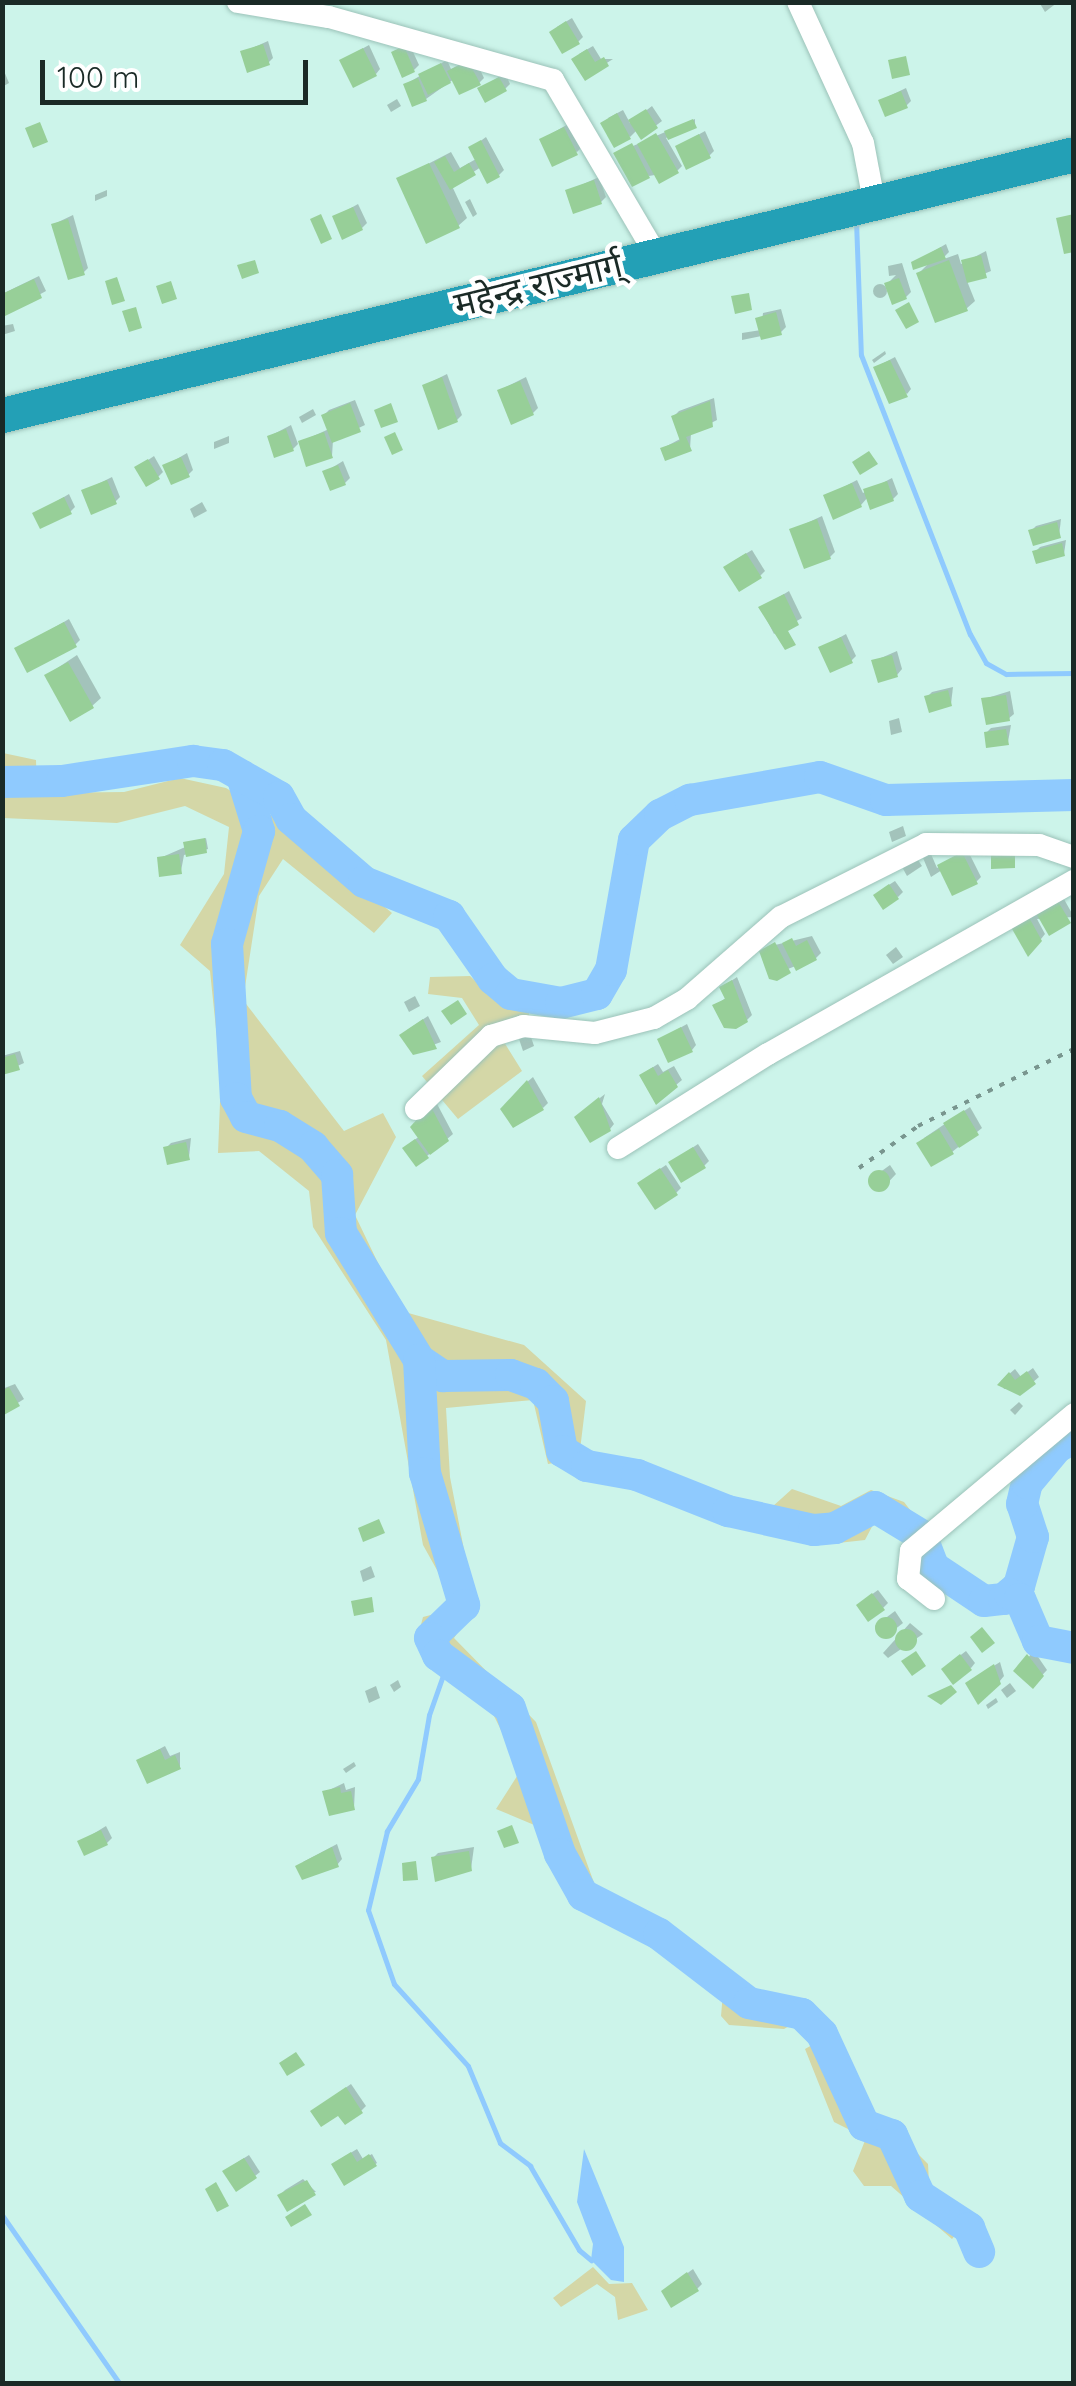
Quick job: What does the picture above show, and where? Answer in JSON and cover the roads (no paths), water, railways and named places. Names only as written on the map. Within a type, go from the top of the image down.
[{"type":"highway","name":"महेन्द्र राज्मार्ग्","points":[[2,415],[1074,154]]},
{"type":"street","points":[[238,2],[329,17],[553,80],[656,254]]},
{"type":"street","points":[[798,2],[863,143],[874,201]]},
{"type":"street","points":[[416,1109],[491,1036],[523,1026],[626,1030],[654,1018],[688,998],[781,917],[926,844],[1038,845],[1074,857]]},
{"type":"street","points":[[618,1148],[768,1054],[1074,882]]},
{"type":"street","points":[[934,1600],[908,1579],[905,1564],[914,1549],[1074,1414]]},
{"type":"water","points":[[584,2149],[624,2247],[624,2282],[611,2280],[591,2260],[593,2244],[577,2202]]},
{"type":"waterway","points":[[856,221],[861,355],[970,634],[986,663],[1006,674],[1074,673]]},
{"type":"waterway","points":[[2,782],[62,781],[193,761],[223,765],[279,797],[291,819],[364,882],[449,916],[493,979],[511,994],[561,1003],[597,994],[611,970],[634,840],[660,815],[690,800],[820,777],[886,800],[1074,795]]},
{"type":"waterway","points":[[242,776],[259,831],[227,944],[236,1098],[246,1117],[280,1126],[313,1147],[337,1175],[341,1233],[419,1360],[443,1376],[511,1375],[536,1384],[553,1401],[562,1451],[587,1466],[637,1475],[728,1511],[814,1530],[835,1528],[875,1507],[921,1535],[933,1567],[984,1601],[1004,1599],[1019,1586],[1033,1537],[1022,1504],[1027,1483],[1057,1447],[1074,1438]]},
{"type":"waterway","points":[[419,1360],[425,1473],[464,1605],[430,1638],[438,1655],[510,1708],[560,1854],[583,1895],[659,1934],[749,2003],[802,2014],[822,2034],[864,2125],[892,2135],[920,2196],[969,2228],[979,2252]]},
{"type":"waterway","points":[[1010,1594],[1020,1599],[1038,1641],[1074,1648]]},
{"type":"waterway","points":[[448,1661],[429,1715],[418,1779],[387,1831],[368,1910],[394,1984],[468,2066],[500,2143],[530,2166],[579,2250],[591,2260]]},
{"type":"waterway","points":[[2,2215],[120,2384]]}]
